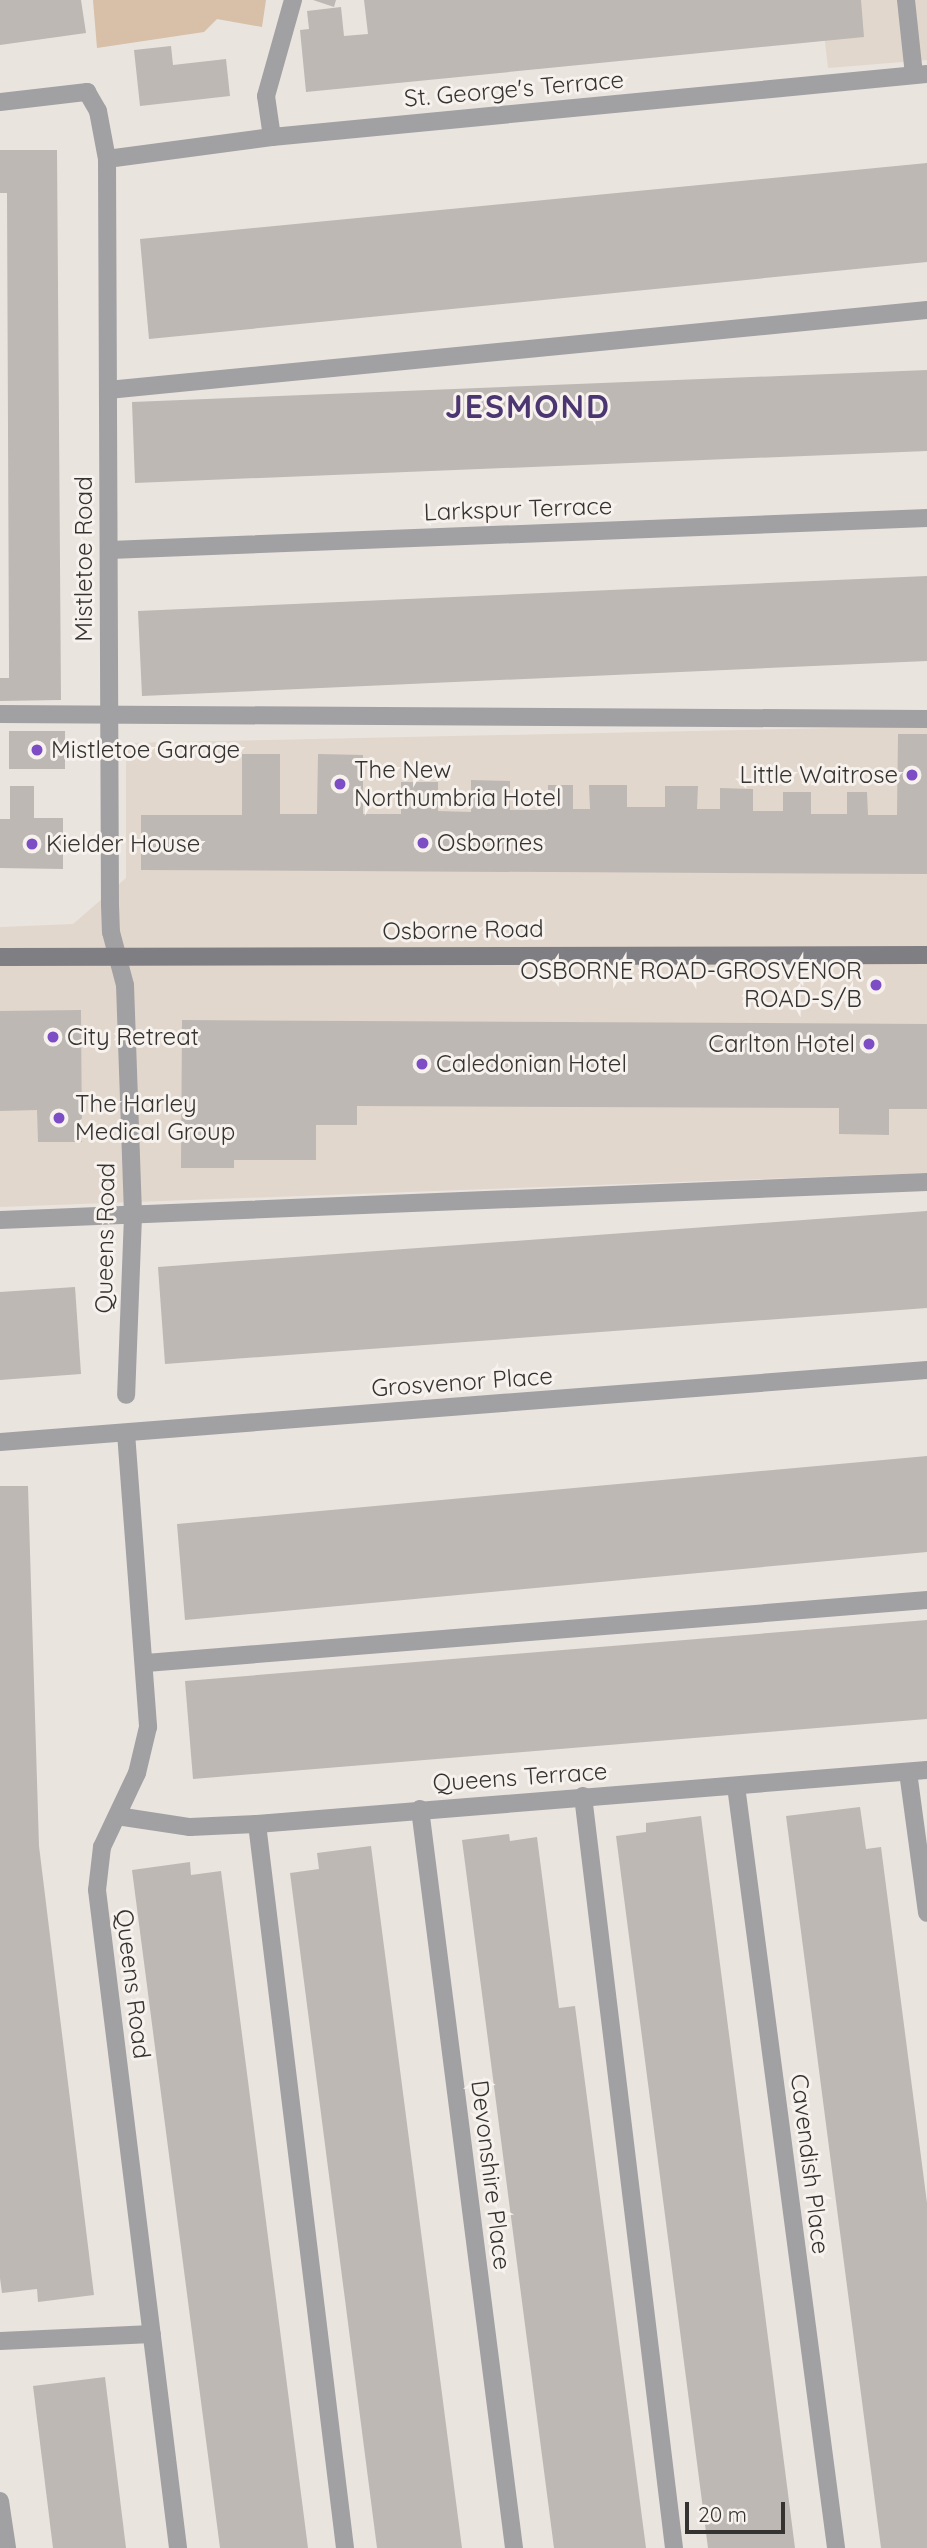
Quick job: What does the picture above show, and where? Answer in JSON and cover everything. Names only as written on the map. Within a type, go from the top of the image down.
[{"type":"main road","name":"Osborne Road","points":[[0,957],[927,955]]},
{"type":"street","points":[[272,137],[266,96],[293,0]]},
{"type":"street","points":[[906,0],[921,75]]},
{"type":"street","name":"St. George's Terrace","points":[[107,159],[272,137],[921,75]]},
{"type":"street","name":"Mistletoe Road","points":[[0,102],[87,92],[98,111],[107,159],[110,550],[107,717],[111,932],[118,958]]},
{"type":"street","points":[[108,390],[927,310]]},
{"type":"street","name":"Larkspur Terrace","points":[[110,550],[927,518]]},
{"type":"street","points":[[0,714],[107,717],[927,719]]},
{"type":"street","name":"Queens Road","points":[[118,958],[125,985],[133,1216],[126,1395]]},
{"type":"street","points":[[0,1220],[927,1182]]},
{"type":"street","name":"Grosvenor Place","points":[[0,1442],[927,1370]]},
{"type":"street","name":"Queens Road","points":[[126,1433],[146,1663],[144,1752],[102,1847],[97,1890],[178,2548]]},
{"type":"street","points":[[146,1663],[927,1600]]},
{"type":"street","name":"Queens Terrace","points":[[117,1816],[190,1827],[257,1824],[420,1808],[927,1770]]},
{"type":"street","points":[[908,1772],[927,1913]]},
{"type":"street","name":"Cavendish Place","points":[[736,1786],[836,2548]]},
{"type":"street","points":[[583,1796],[674,2548]]},
{"type":"street","name":"Devonshire Place","points":[[420,1808],[514,2548]]},
{"type":"street","points":[[257,1824],[345,2548]]},
{"type":"street","points":[[0,2341],[152,2334]]},
{"type":"street","points":[[0,2501],[7,2548]]},
{"type":"shaded area","points":[[93,0],[266,0],[262,27],[217,19],[204,32],[97,48]]},
{"type":"shaded area","points":[[820,0],[927,0],[927,60],[828,68]]},
{"type":"shaded area","points":[[927,726],[927,1173],[0,1207],[0,927],[73,924],[126,878],[126,743]]},
{"type":"building","points":[[0,0],[81,0],[86,33],[0,45]]},
{"type":"building","points":[[313,0],[336,0],[334,7]]},
{"type":"building","points":[[364,0],[861,0],[864,37],[306,92],[300,30],[309,29],[307,11],[341,7],[344,36],[368,34]]},
{"type":"building","points":[[171,46],[173,65],[226,59],[230,96],[140,106],[134,50]]},
{"type":"building","points":[[0,150],[57,150],[61,700],[0,701],[0,678],[9,678],[9,667],[7,193],[0,193]]},
{"type":"building","points":[[927,163],[927,262],[149,339],[140,239]]},
{"type":"building","points":[[927,370],[927,451],[135,483],[132,402]]},
{"type":"building","points":[[927,576],[927,661],[142,696],[138,611]]},
{"type":"building","name":"Mistletoe Garage","points":[[9,731],[65,731],[65,769],[9,769]]},
{"type":"building","points":[[898,734],[927,734],[927,874],[141,870],[141,815],[242,815],[242,754],[280,754],[280,814],[317,814],[318,754],[363,755],[363,814],[401,814],[401,782],[438,782],[438,811],[471,812],[471,780],[510,781],[510,810],[548,810],[548,785],[573,785],[573,809],[590,809],[589,785],[627,785],[627,807],[665,807],[665,786],[698,786],[697,809],[720,809],[720,788],[753,789],[753,811],[783,811],[783,792],[811,792],[811,814],[847,814],[847,792],[867,792],[868,815],[897,815]]},
{"type":"building","name":"Kielder House","points":[[10,786],[34,786],[34,818],[63,818],[63,869],[0,868],[0,819],[10,819]]},
{"type":"building","points":[[81,1010],[82,1142],[38,1142],[37,1110],[0,1111],[0,1011]]},
{"type":"building","name":"Caledonian Hotel","points":[[182,1020],[927,1024],[927,1109],[889,1109],[889,1135],[839,1134],[839,1108],[357,1106],[357,1125],[316,1125],[316,1160],[234,1160],[234,1168],[181,1168]]},
{"type":"building","points":[[927,1211],[927,1308],[165,1364],[158,1267]]},
{"type":"building","points":[[75,1287],[81,1374],[0,1380],[0,1292]]},
{"type":"building","points":[[927,1456],[927,1552],[185,1620],[177,1524]]},
{"type":"building","points":[[0,1486],[28,1486],[39,1846],[94,2295],[38,2302],[37,2289],[2,2293],[0,2278]]},
{"type":"building","points":[[927,1620],[927,1719],[193,1779],[185,1681]]},
{"type":"building","points":[[860,1807],[866,1849],[881,1847],[927,2203],[927,2548],[881,2548],[786,1816]]},
{"type":"building","points":[[701,1816],[795,2548],[708,2548],[616,1836],[646,1832],[646,1823]]},
{"type":"building","points":[[509,1834],[510,1841],[537,1837],[559,2008],[575,2006],[646,2548],[554,2548],[462,1840]]},
{"type":"building","points":[[371,1846],[462,2548],[377,2548],[290,1873],[319,1869],[317,1853]]},
{"type":"building","points":[[190,1862],[191,1875],[221,1871],[308,2548],[220,2548],[132,1870]]},
{"type":"building","points":[[105,2377],[126,2548],[53,2548],[33,2386]]},
{"type":"place","name":"Mistletoe Garage","points":[[37,750]]},
{"type":"place","name":"Little Waitrose","points":[[912,775]]},
{"type":"place","name":"The New Northumbria Hotel","points":[[340,784]]},
{"type":"place","name":"Osbornes","points":[[423,843]]},
{"type":"place","name":"Kielder House","points":[[32,844]]},
{"type":"place","name":"OSBORNE ROAD-GROSVENOR ROAD-S/B","points":[[876,985]]},
{"type":"place","name":"City Retreat","points":[[53,1037]]},
{"type":"place","name":"Carlton Hotel","points":[[869,1044]]},
{"type":"place","name":"Caledonian Hotel","points":[[422,1064]]},
{"type":"place","name":"The Harley Medical Group","points":[[59,1118]]},
{"type":"district","name":"JESMOND","points":[[528,406]]}]
